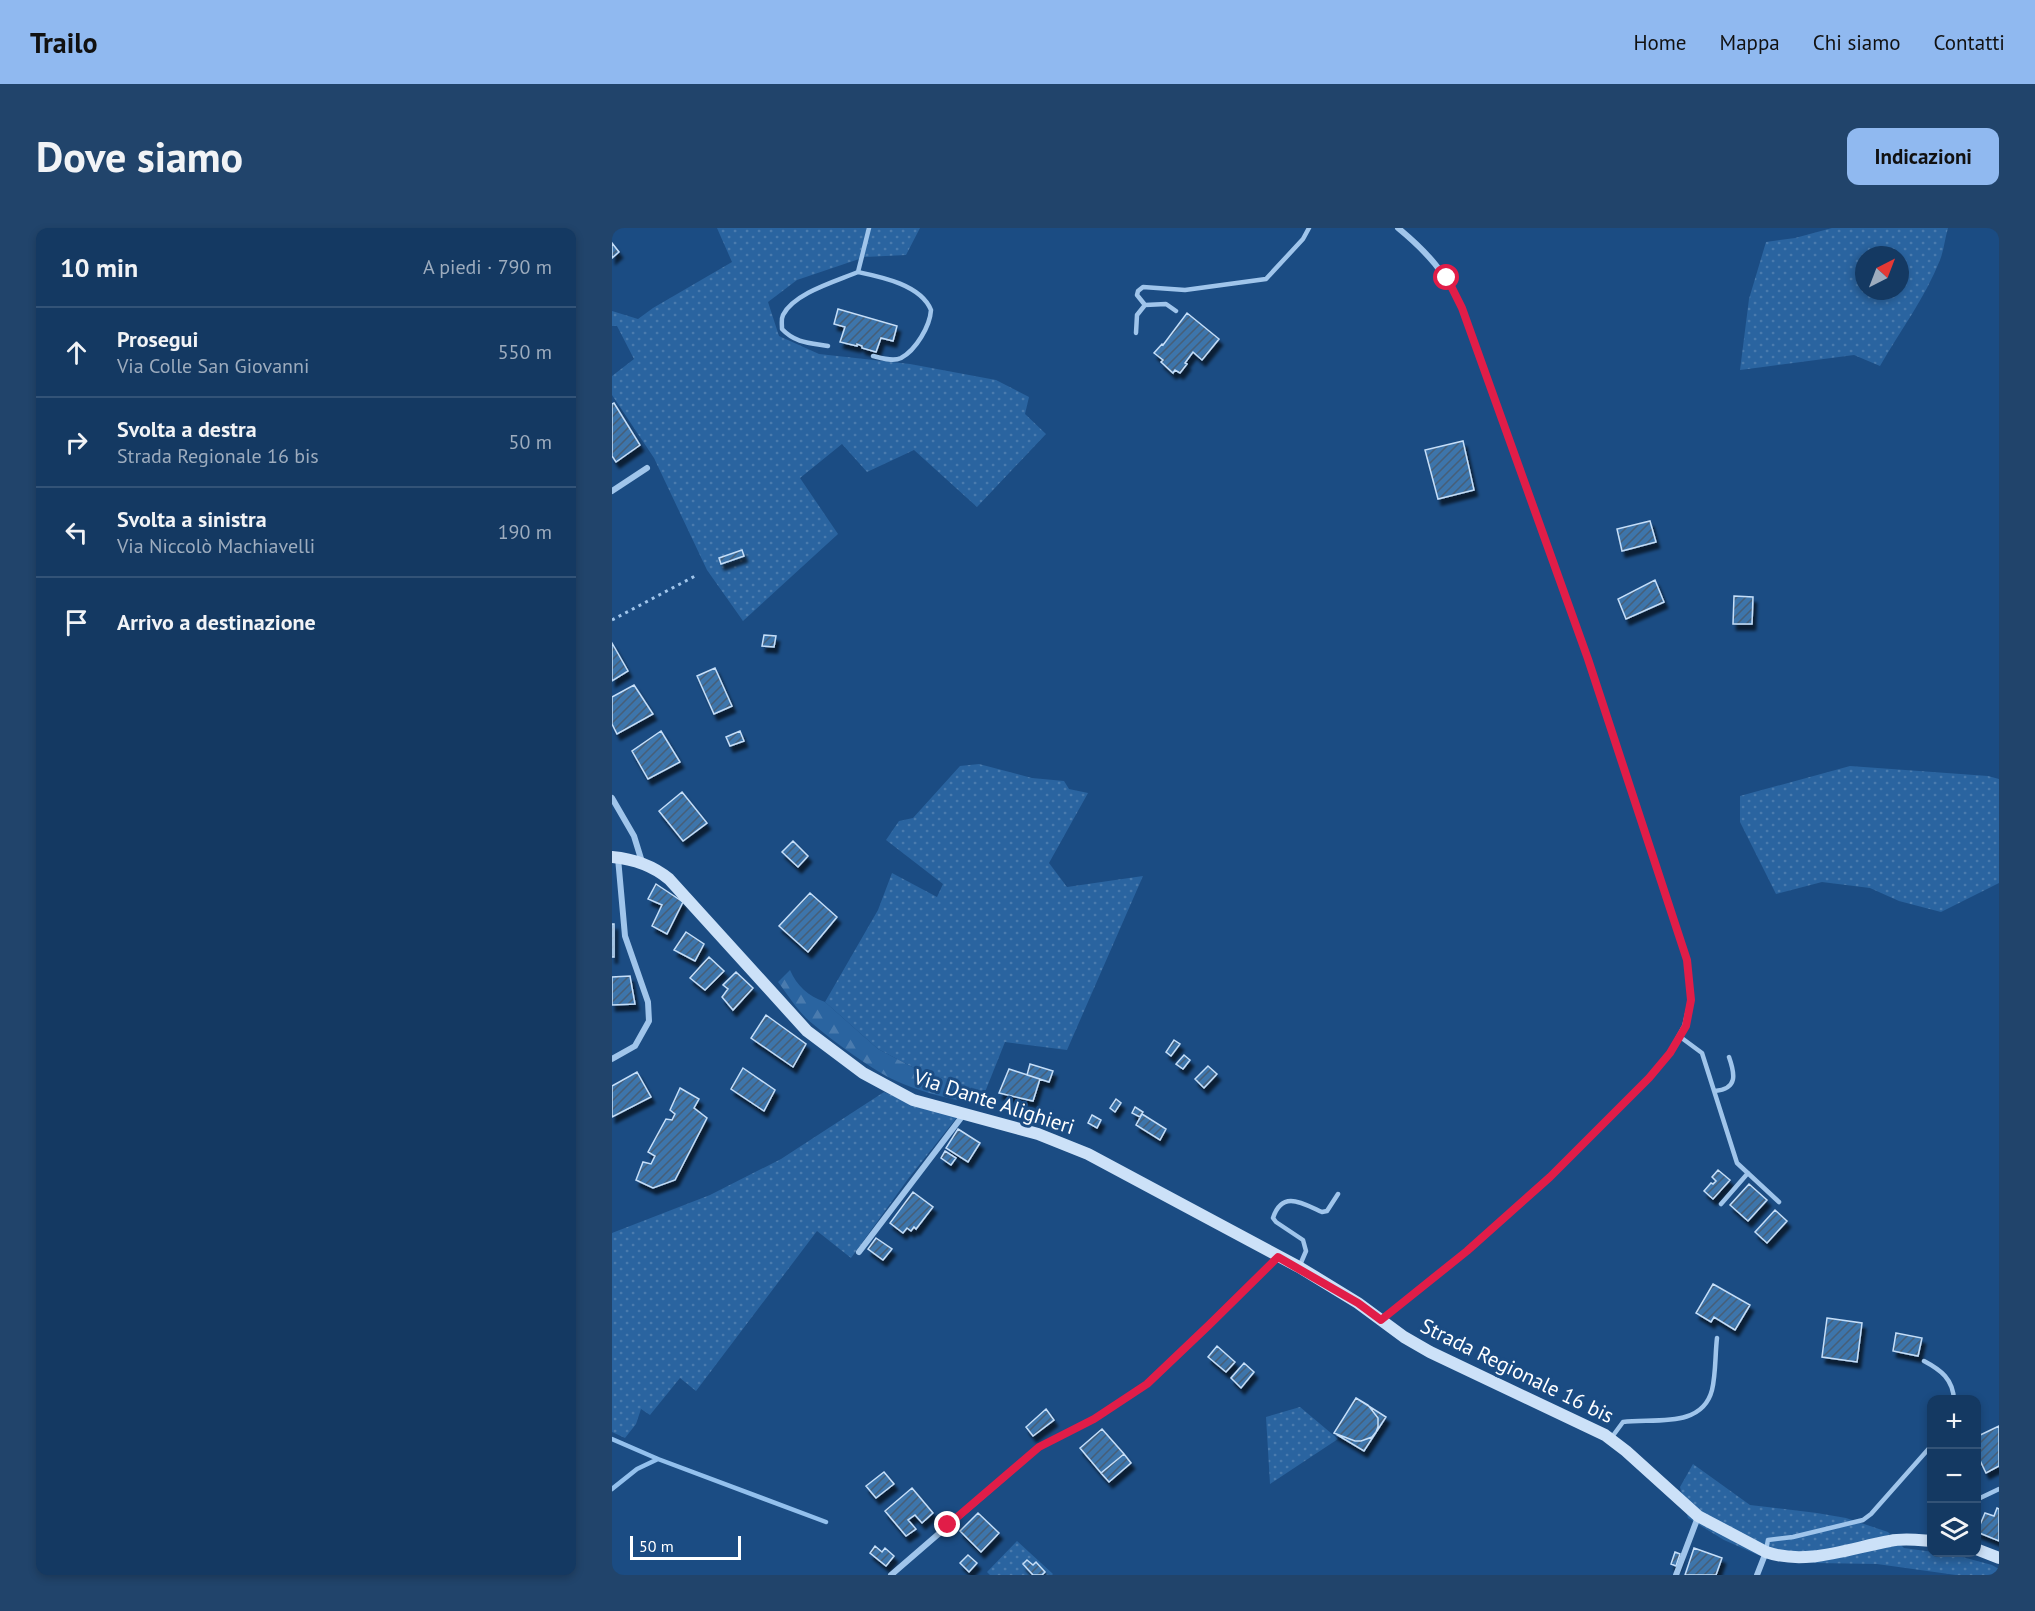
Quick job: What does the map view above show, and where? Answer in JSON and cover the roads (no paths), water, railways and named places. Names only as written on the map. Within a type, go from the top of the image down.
[{"type":"main road","name":"Via Dante Alighieri","points":[[615,858],[642,862],[657,868],[807,1031],[863,1073],[913,1100],[1038,1134],[1088,1154],[1252,1243]]},
{"type":"main road","name":"Strada Regionale 16 bis","points":[[1252,1243],[1358,1303],[1430,1352],[1610,1439],[1698,1516],[1766,1552],[1777,1556],[1826,1555],[1892,1540],[1927,1541]]},
{"type":"main road","points":[[1981,1551],[1999,1558]]},
{"type":"street","points":[[1381,1320],[1467,1251],[1550,1177],[1649,1078],[1670,1053],[1686,1026],[1691,1000],[1687,960],[1588,659],[1462,308],[1447,278],[1438,266],[1427,253],[1398,228]]},
{"type":"street","points":[[612,491],[647,468]]},
{"type":"street","points":[[612,798],[634,837],[642,862]]},
{"type":"street","points":[[612,1059],[635,1046],[649,1022],[648,1002],[625,936],[615,858]]},
{"type":"street","points":[[859,1252],[964,1114]]},
{"type":"street","points":[[891,1575],[1039,1447],[1094,1419],[1147,1384],[1278,1257]]},
{"type":"street","points":[[1676,1575],[1698,1516]]},
{"type":"street","points":[[1757,1575],[1766,1552]]},
{"type":"lane","points":[[858,272],[870,228]]},
{"type":"lane","points":[[1146,305],[1137,295],[1139,288],[1143,286],[1185,290],[1266,279],[1303,239],[1309,228]]},
{"type":"lane","points":[[828,346],[798,342],[788,336],[782,329],[782,317],[791,304],[858,272],[901,285],[924,298],[931,310],[929,323],[924,332],[902,358],[894,360],[873,356]]},
{"type":"lane","points":[[1136,333],[1137,315],[1146,305],[1166,304],[1176,311]]},
{"type":"lane","points":[[1680,1036],[1702,1053],[1737,1163],[1779,1202]]},
{"type":"lane","points":[[1715,1091],[1722,1090],[1732,1082],[1734,1071],[1729,1057]]},
{"type":"lane","points":[[1721,1204],[1748,1173]]},
{"type":"lane","points":[[1299,1268],[1306,1251],[1303,1240],[1276,1222],[1273,1218],[1276,1210],[1286,1200],[1292,1200],[1327,1212],[1338,1194]]},
{"type":"lane","points":[[1610,1439],[1623,1422],[1681,1418],[1692,1416],[1702,1408],[1712,1388],[1717,1338]]},
{"type":"lane","points":[[1924,1361],[1937,1368],[1948,1378],[1953,1386],[1954,1395]]},
{"type":"lane","points":[[1766,1552],[1768,1540],[1773,1538],[1793,1538],[1863,1520],[1871,1515],[1929,1449]]},
{"type":"lane","points":[[1981,1498],[1999,1489]]},
{"type":"waterway","points":[[612,1439],[658,1459]]},
{"type":"waterway","points":[[612,1489],[637,1469],[658,1459],[826,1522]]}]
